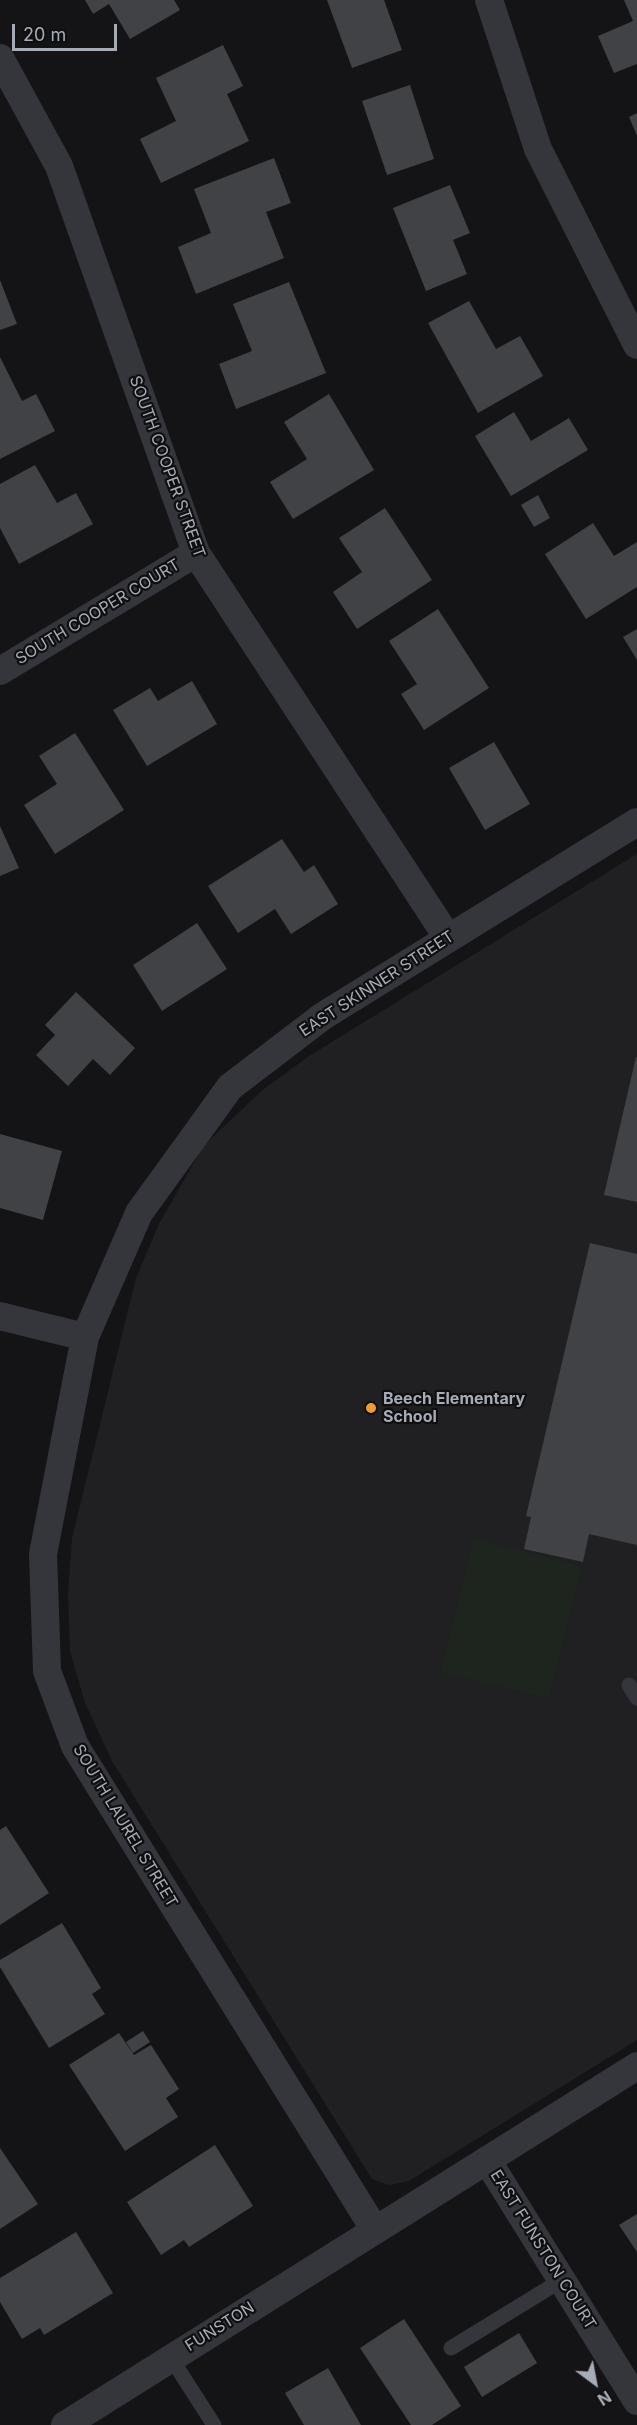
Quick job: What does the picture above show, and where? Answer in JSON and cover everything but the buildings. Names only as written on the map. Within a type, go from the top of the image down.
[{"type":"street","points":[[489,0],[538,149],[637,345]]},
{"type":"street","name":"SOUTH COOPER STREET","points":[[0,58],[59,166],[196,553],[448,938]]},
{"type":"street","name":"SOUTH COOPER COURT","points":[[0,671],[196,553]]},
{"type":"street","name":"EAST SKINNER STREET","points":[[85,1337],[140,1213],[230,1087],[323,1016],[637,822]]},
{"type":"street","points":[[0,1316],[85,1337]]},
{"type":"street","name":"SOUTH LAUREL STREET","points":[[85,1337],[44,1554],[47,1671],[75,1746],[375,2230]]},
{"type":"street","points":[[487,2160],[637,2066]]},
{"type":"street","name":"FUNSTON","points":[[65,2425],[487,2160]]},
{"type":"street","name":"EAST FUNSTON COURT","points":[[487,2160],[637,2401]]},
{"type":"lane","points":[[451,2348],[562,2280]]},
{"type":"lane","points":[[171,2358],[214,2425]]},
{"type":"shaded area","name":"Beech Elementary School","points":[[637,854],[637,2040],[409,2181],[389,2185],[372,2179],[112,1761],[85,1703],[70,1651],[68,1594],[72,1538],[136,1278],[159,1224],[204,1145],[265,1088],[309,1056]]},
{"type":"shaded area","points":[[474,1539],[581,1565],[548,1698],[441,1672]]},
{"type":"place","name":"Beech Elementary School","points":[[371,1408]]}]
